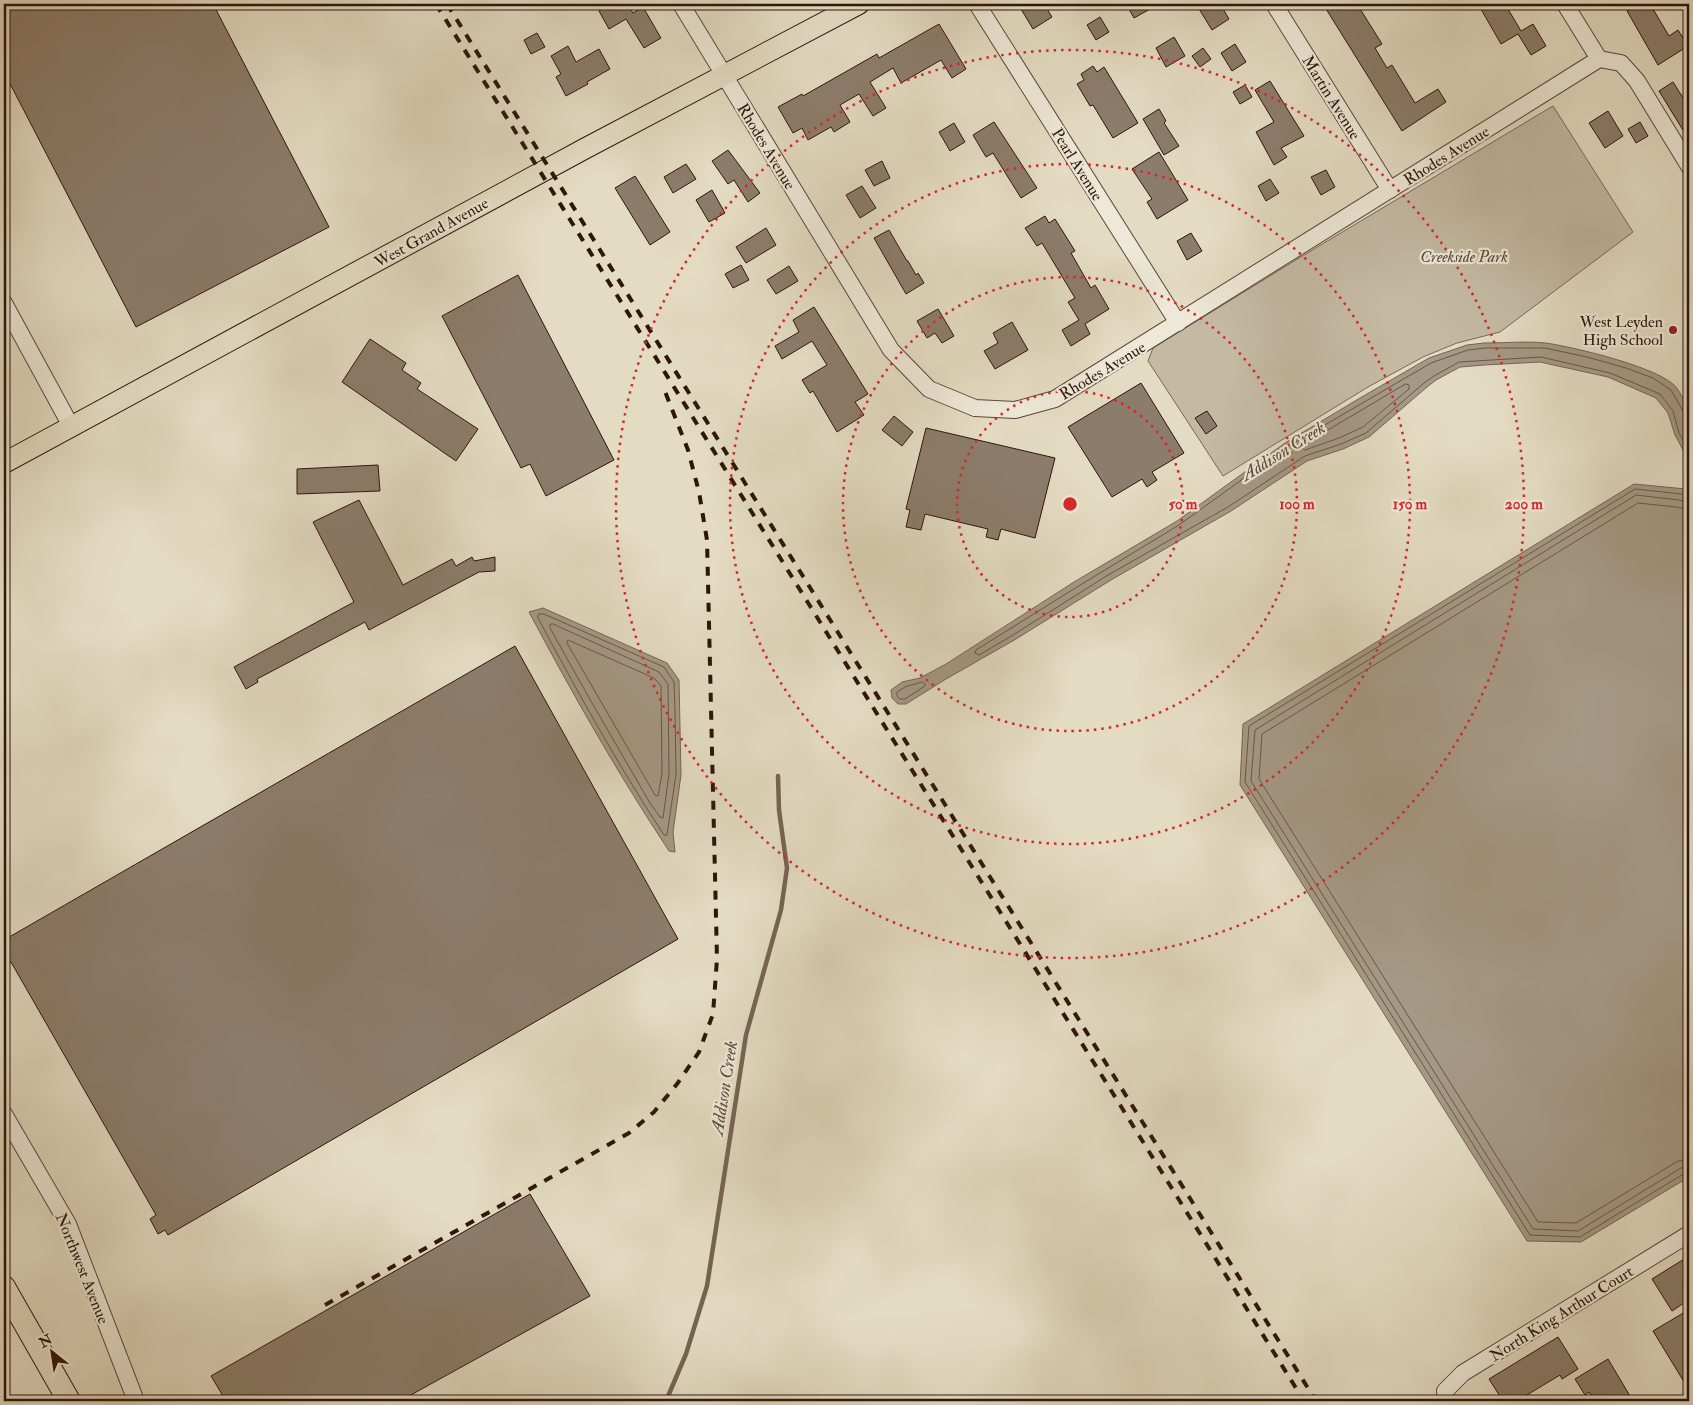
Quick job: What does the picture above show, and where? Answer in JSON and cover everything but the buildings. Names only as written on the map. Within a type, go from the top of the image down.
[{"type":"highway","points":[[4,1286],[68,1401]]},
{"type":"main road","name":"West Grand Avenue","points":[[4,463],[72,428],[586,148],[859,4]]},
{"type":"street","name":"Rhodes Avenue","points":[[681,4],[891,350],[929,389],[975,408],[1015,410],[1055,398],[1599,59]]},
{"type":"street","name":"Pearl Avenue","points":[[977,4],[1178,323]]},
{"type":"street","name":"Martin Avenue","points":[[1274,4],[1390,190]]},
{"type":"street","points":[[1565,4],[1599,59],[1620,63],[1637,81],[1689,166]]},
{"type":"street","points":[[4,303],[72,428]]},
{"type":"street","name":"Northwest Avenue","points":[[4,1114],[68,1224],[136,1401]]},
{"type":"street","name":"North King Arthur Court","points":[[1446,1401],[1445,1391],[1463,1373],[1689,1234]]},
{"type":"green space","name":"Creekside Park","points":[[1553,106],[1633,232],[1500,332],[1457,343],[1423,357],[1368,387],[1223,476],[1148,361],[1153,348]]},
{"type":"water","points":[[1531,342],[1559,345],[1635,365],[1667,380],[1676,387],[1688,413],[1689,461],[1675,435],[1668,413],[1656,398],[1608,377],[1540,362],[1460,367],[1436,380],[1369,437],[1343,449],[1307,461],[1231,511],[1111,580],[906,704],[898,704],[892,698],[891,690],[902,682],[920,678],[946,664],[1074,582],[1177,521],[1285,443],[1360,398],[1429,358],[1467,345]]},
{"type":"water","points":[[1634,484],[1686,489],[1689,495],[1689,1177],[1581,1242],[1527,1241],[1240,785],[1243,724]]},
{"type":"water","points":[[543,608],[667,663],[679,680],[681,775],[673,832],[675,852],[669,851],[632,793],[579,703],[529,612]]},
{"type":"waterway","name":"Addison Creek","points":[[666,1401],[686,1354],[707,1286],[746,1035],[781,910],[787,868],[779,810],[778,776]]},
{"type":"railway","points":[[436,4],[1304,1401]]},
{"type":"railway","points":[[447,4],[1316,1401]]},
{"type":"railway","points":[[325,1305],[629,1133],[654,1112],[677,1084],[699,1052],[713,1014],[717,959],[707,540],[699,492],[688,450],[664,389]]},
{"type":"place","name":"West Leyden High School","points":[[1673,330]]}]
